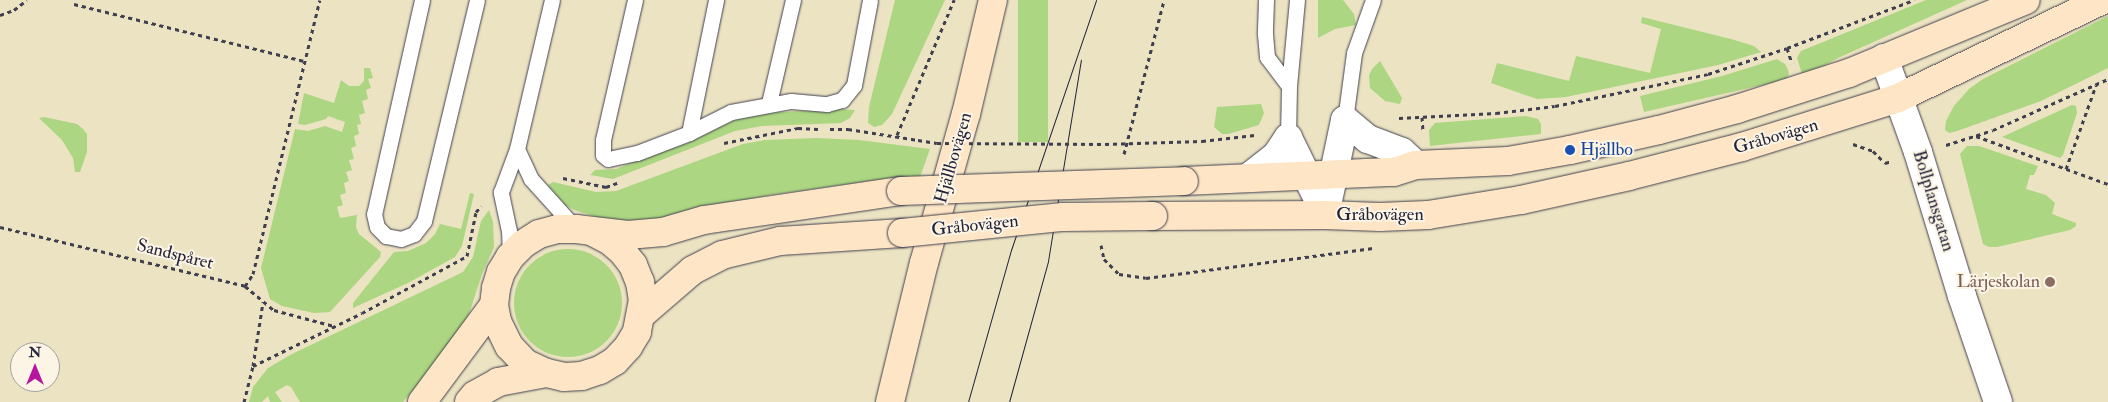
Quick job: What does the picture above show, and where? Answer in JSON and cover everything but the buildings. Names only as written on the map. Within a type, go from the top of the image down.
[{"type":"main road","name":"Hjällbovägen","points":[[890,402],[924,263],[966,114],[992,0]]},
{"type":"main road","name":"Gråbovägen","points":[[585,231],[615,245],[633,265],[640,282],[642,314],[637,332],[628,347],[616,361],[600,370],[582,376],[564,377],[546,373],[525,363],[509,346],[497,321],[494,305],[496,288],[501,272],[510,257],[523,244],[539,234],[558,229],[585,231],[628,235],[663,232],[704,220],[901,191],[1394,172],[1416,165],[1508,161],[1570,150],[1659,130],[1764,100],[1849,73],[2026,0]]},
{"type":"main road","name":"Gråbovägen","points":[[642,314],[694,270],[722,255],[780,241],[902,233],[1063,217],[1325,215],[1380,217],[1428,215],[1522,200],[1629,176],[1742,147],[1898,98],[2103,0]]},
{"type":"main road","name":"Gråbovägen","points":[[422,402],[494,305]]},
{"type":"main road","name":"Gråbovägen","points":[[469,402],[476,395],[498,382],[546,373]]},
{"type":"street","name":"Bollplansgatan","points":[[1884,58],[1918,152],[1959,287],[1998,402]]},
{"type":"street","points":[[1325,215],[1345,120],[1368,139],[1402,152],[1416,165]]},
{"type":"street","points":[[1289,131],[1306,175],[1325,215]]},
{"type":"street","points":[[1250,177],[1276,156],[1289,131]]},
{"type":"lane","points":[[422,0],[374,214],[377,227],[386,236],[401,239],[414,234],[424,221],[477,0]]},
{"type":"lane","points":[[510,257],[509,231],[501,192],[517,149],[552,0]]},
{"type":"lane","points":[[634,0],[603,140],[603,155],[608,159],[616,159],[689,133],[731,112],[769,103],[791,101],[827,104],[842,100],[854,85],[870,0]]},
{"type":"lane","points":[[689,133],[716,0]]},
{"type":"lane","points":[[769,103],[793,0]]},
{"type":"lane","points":[[1266,0],[1265,34],[1267,57],[1289,86]]},
{"type":"lane","points":[[1289,131],[1289,86],[1297,0]]},
{"type":"lane","points":[[1345,120],[1354,53],[1372,0]]},
{"type":"lane","points":[[517,149],[531,179],[585,231]]},
{"type":"path","points":[[0,15],[14,10],[28,0]]},
{"type":"path","points":[[245,286],[253,274],[320,0]]},
{"type":"path","points":[[896,135],[954,0]]},
{"type":"path","points":[[1393,118],[1496,113],[1555,106],[1708,74],[1787,48],[1914,0]]},
{"type":"path","points":[[74,4],[305,61]]},
{"type":"path","points":[[1958,141],[1975,136],[2108,79]]},
{"type":"path","points":[[2066,169],[2096,84]]},
{"type":"path","points":[[918,140],[937,143],[1176,143],[1257,135],[1268,125],[1289,131]]},
{"type":"path","points":[[1975,136],[2108,184]]},
{"type":"path","name":"Sandspåret","points":[[0,227],[245,286],[274,310],[335,326]]},
{"type":"path","points":[[244,402],[254,366],[263,301]]},
{"type":"green space","points":[[895,0],[945,0],[892,114],[882,125],[874,127],[868,123],[869,107]]},
{"type":"green space","points":[[1018,0],[1048,0],[1048,142],[1018,142]]},
{"type":"green space","points":[[1318,0],[1343,0],[1354,14],[1356,25],[1335,29],[1318,38]]},
{"type":"green space","points":[[1926,0],[1967,0],[1838,58],[1803,77],[1797,58],[1801,51]]},
{"type":"green space","points":[[2108,16],[2108,68],[2041,101],[1957,131],[1949,133],[1945,130],[1946,121],[1954,106],[1969,89],[1983,79]]},
{"type":"green space","points":[[1642,17],[1731,39],[1754,46],[1761,52],[1718,65],[1566,97],[1537,99],[1491,83],[1497,63],[1569,81],[1576,56],[1650,73],[1661,29],[1641,23]]},
{"type":"green space","points":[[1777,59],[1785,64],[1788,70],[1789,75],[1783,83],[1771,83],[1644,112],[1640,96],[1722,76]]},
{"type":"green space","points":[[1380,61],[1402,98],[1400,104],[1385,101],[1370,88],[1369,76],[1372,69]]},
{"type":"green space","points":[[364,68],[370,68],[373,78],[368,79],[371,88],[366,90],[368,99],[362,101],[365,113],[359,115],[361,124],[357,125],[359,134],[354,136],[356,146],[351,148],[354,159],[349,160],[352,170],[346,172],[349,181],[344,183],[346,193],[340,195],[343,205],[337,207],[340,218],[357,215],[356,227],[359,234],[381,252],[380,257],[330,312],[314,313],[282,306],[270,299],[261,268],[295,129],[308,131],[325,126],[342,132],[345,122],[328,116],[326,119],[305,125],[298,124],[304,93],[334,103],[341,80],[349,86],[359,86],[364,81]]},
{"type":"green space","points":[[1261,104],[1264,113],[1259,125],[1228,134],[1222,134],[1214,127],[1217,107]]},
{"type":"green space","points":[[2072,105],[2076,106],[2077,113],[2063,155],[2060,158],[2002,137]]},
{"type":"green space","points":[[855,110],[850,118],[841,123],[762,126],[735,131],[613,179],[590,175],[595,170],[616,169],[746,116],[762,113]]},
{"type":"green space","points":[[1526,116],[1538,119],[1541,124],[1541,134],[1430,146],[1429,130],[1435,123]]},
{"type":"green space","points":[[44,117],[77,124],[87,134],[87,152],[80,172],[75,172],[73,158],[62,140],[39,118]]},
{"type":"green space","points":[[816,138],[859,140],[930,149],[920,177],[870,181],[769,195],[726,204],[677,219],[619,224],[574,210],[565,205],[548,185],[553,182],[596,192],[616,191],[743,144],[765,140]]},
{"type":"green space","points":[[1967,146],[1979,146],[2038,166],[2034,175],[2030,175],[2026,189],[2046,195],[2055,203],[2052,214],[2076,223],[2076,226],[2070,230],[1997,247],[1989,247],[1983,244],[1960,154]]},
{"type":"green space","points":[[470,193],[474,194],[462,246],[455,257],[408,283],[353,308],[353,303],[394,252],[408,251],[426,243],[435,234],[440,224],[461,229]]},
{"type":"green space","points":[[489,210],[493,222],[494,247],[482,274],[469,314],[453,344],[403,402],[300,402],[291,387],[287,385],[275,392],[282,402],[270,402],[268,396],[262,402],[249,402],[253,387],[268,368],[292,354],[463,272],[473,257],[481,221]]},
{"type":"green space","points":[[568,249],[589,253],[606,265],[618,282],[622,303],[618,324],[606,341],[589,353],[568,357],[547,353],[530,341],[518,324],[514,303],[518,282],[530,265],[547,253]]},
{"type":"tram line","points":[[968,402],[1011,250],[1096,0]]},
{"type":"tram line","points":[[1009,402],[1048,261],[1081,60]]},
{"type":"place","name":"Hjällbo","points":[[1570,150]]},
{"type":"place","name":"Lärjeskolan","points":[[2050,282]]}]
